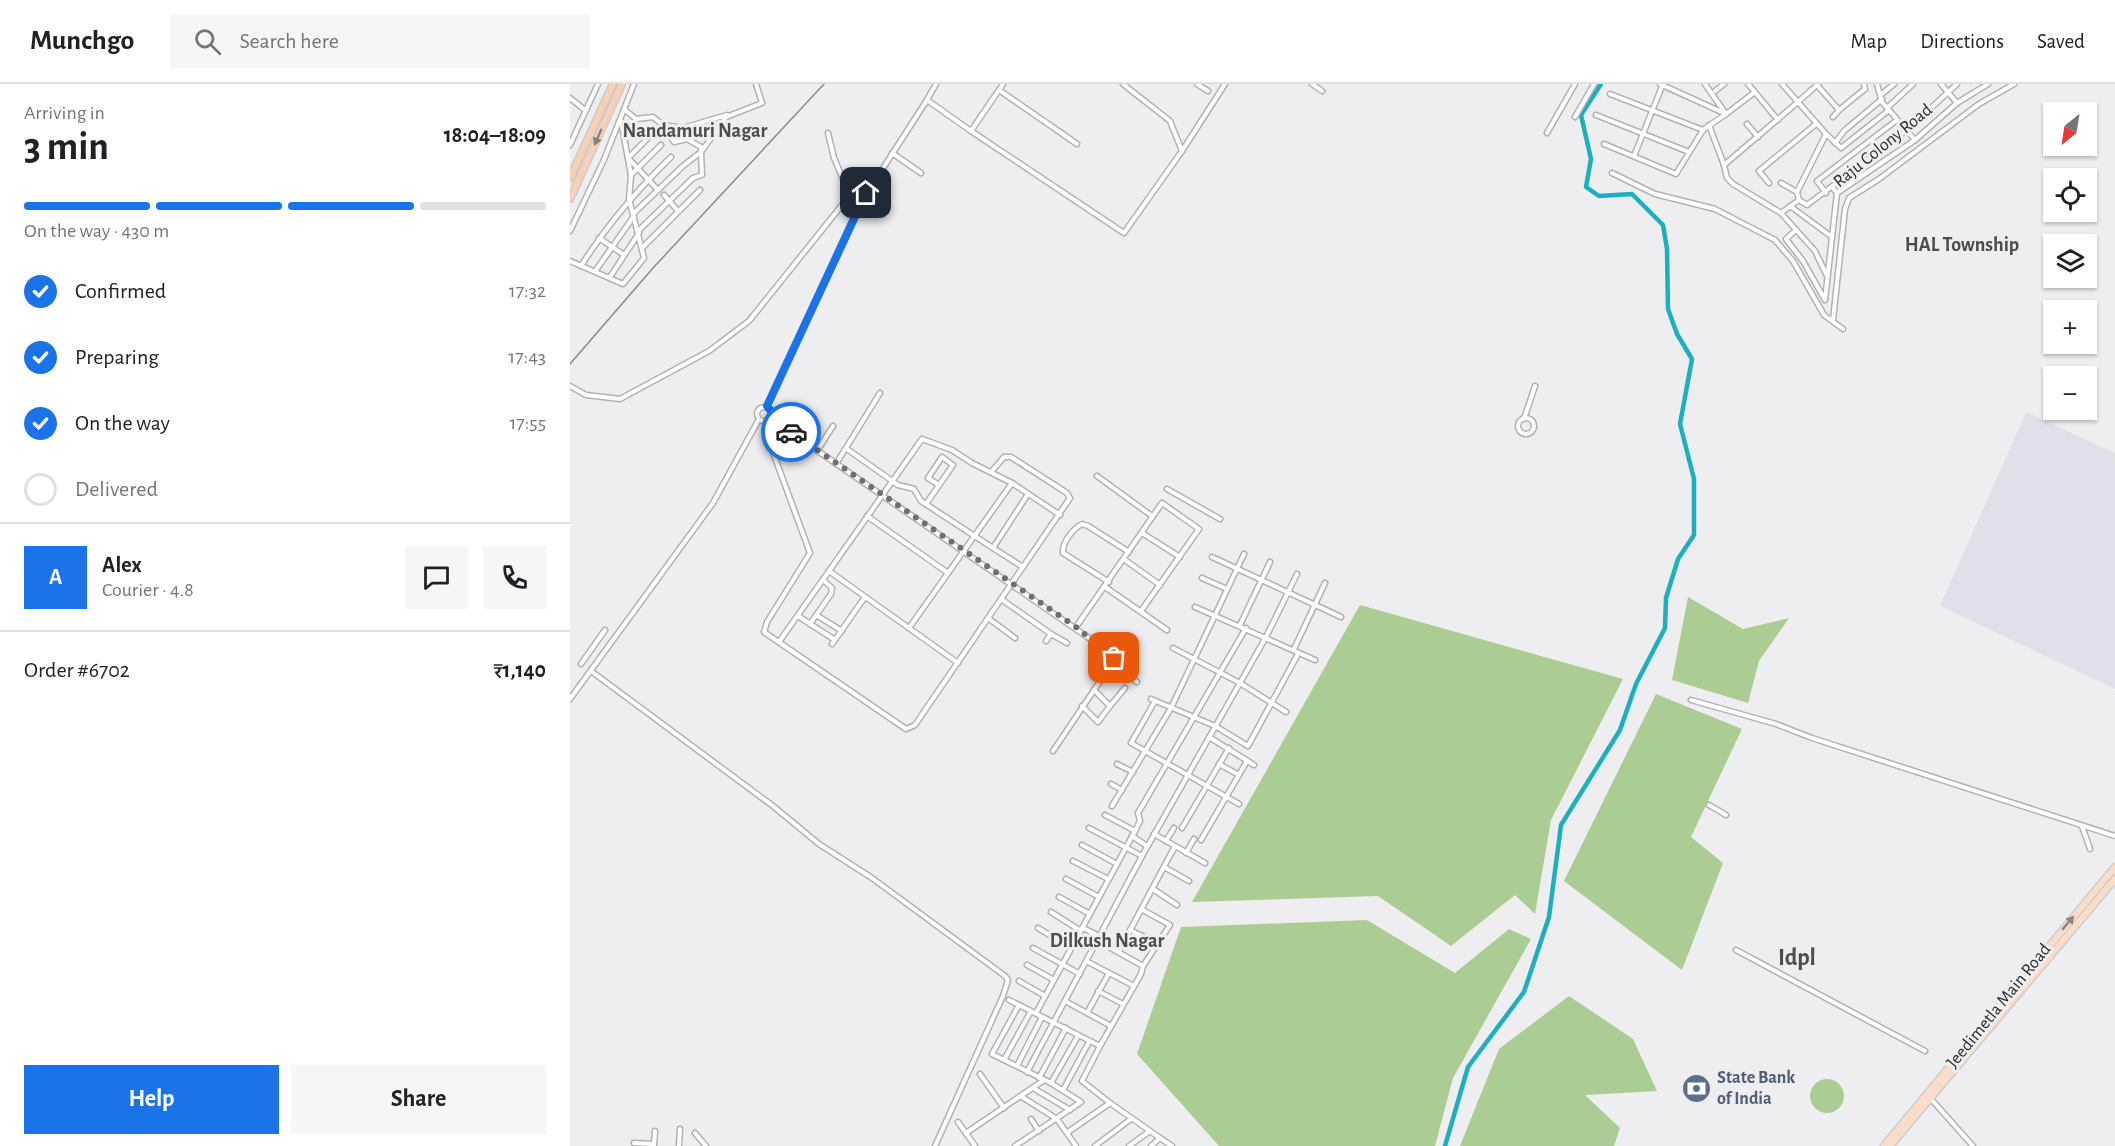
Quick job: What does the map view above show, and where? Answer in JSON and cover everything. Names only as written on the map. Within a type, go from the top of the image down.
[{"type":"highway","points":[[570,178],[613,84]]},
{"type":"highway","points":[[570,199],[622,84]]},
{"type":"main road","name":"Jeedimetla Main Road","points":[[1884,1146],[2115,867]]},
{"type":"main road","name":"Jeedimetla Main Road","points":[[1890,1146],[2115,879]]},
{"type":"street","points":[[570,145],[598,84]]},
{"type":"street","points":[[570,231],[621,122],[634,84]]},
{"type":"street","points":[[663,125],[683,128],[731,113],[746,111],[762,103],[756,84]]},
{"type":"street","points":[[767,406],[860,204],[936,84]]},
{"type":"street","points":[[970,131],[1003,84]]},
{"type":"street","points":[[1123,84],[1170,121],[1182,151]]},
{"type":"street","points":[[1197,84],[1208,91]]},
{"type":"street","points":[[927,100],[1124,233],[1182,151],[1225,84]]},
{"type":"street","points":[[1312,84],[1322,91]]},
{"type":"street","points":[[1546,133],[1575,84]]},
{"type":"street","points":[[1575,117],[1594,84]]},
{"type":"street","points":[[1634,156],[1662,84],[1726,114]]},
{"type":"street","points":[[1705,84],[1726,114]]},
{"type":"street","points":[[1715,92],[1724,84]]},
{"type":"street","points":[[1748,84],[1778,120]]},
{"type":"street","points":[[1782,84],[1816,124],[1841,148],[1888,109],[1913,84]]},
{"type":"street","points":[[1724,165],[1817,84],[1839,110]]},
{"type":"street","points":[[1833,117],[1865,89],[1864,84]]},
{"type":"street","points":[[1877,84],[1888,109],[1915,140]]},
{"type":"street","points":[[1835,144],[1844,131],[1893,84]]},
{"type":"street","points":[[1941,84],[1957,103]]},
{"type":"street","name":"Raju Colony Road","points":[[1799,200],[1808,205],[1826,193],[1907,130],[1957,84]]},
{"type":"street","points":[[1821,309],[1825,300],[1837,193],[1915,140],[1957,103],[1988,84]]},
{"type":"street","points":[[1833,320],[1845,209],[1849,198],[1879,179],[1979,104],[2014,84]]},
{"type":"street","points":[[999,90],[1077,144]]},
{"type":"street","points":[[1604,144],[1676,174],[1703,130],[1755,92]]},
{"type":"street","points":[[1610,94],[1703,130]]},
{"type":"street","points":[[570,98],[585,110]]},
{"type":"street","points":[[610,277],[639,232],[693,178],[702,175],[701,147],[687,139],[674,142],[663,125],[653,117],[636,119],[625,110]]},
{"type":"street","points":[[596,270],[634,215],[658,190],[702,152],[731,113]]},
{"type":"street","points":[[1596,115],[1689,152]]},
{"type":"street","points":[[1826,193],[1817,181],[1897,120]]},
{"type":"street","points":[[570,261],[596,270],[622,284],[644,258],[639,232],[628,199],[631,176],[621,122]]},
{"type":"street","points":[[1747,124],[1758,137]]},
{"type":"street","points":[[1769,183],[1759,171],[1816,124]]},
{"type":"street","points":[[1709,125],[1727,178],[1780,213],[1818,255],[1827,276]]},
{"type":"street","points":[[828,133],[834,158],[851,198],[860,204]]},
{"type":"street","points":[[1780,213],[1799,200],[1797,192],[1826,134]]},
{"type":"street","points":[[628,158],[650,136]]},
{"type":"street","points":[[631,176],[661,145]]},
{"type":"street","points":[[892,153],[921,173]]},
{"type":"street","points":[[581,266],[628,199],[671,157]]},
{"type":"street","points":[[628,158],[658,190]]},
{"type":"street","points":[[1612,173],[1664,198],[1715,209],[1775,240],[1793,261],[1824,315],[1843,328]]},
{"type":"street","points":[[1780,183],[1797,192]]},
{"type":"street","points":[[1832,188],[1837,193]]},
{"type":"street","points":[[643,247],[700,190]]},
{"type":"street","points":[[664,195],[678,211]]},
{"type":"street","points":[[570,386],[586,395],[620,399],[709,351],[749,321],[774,293],[823,227],[851,198]]},
{"type":"street","points":[[1790,206],[1832,237]]},
{"type":"street","points":[[1796,230],[1786,239],[1803,261],[1825,300]]},
{"type":"street","points":[[599,238],[624,255]]},
{"type":"street","points":[[1524,419],[1533,423],[1533,429],[1528,433],[1524,433],[1519,428],[1519,423],[1524,419],[1535,386]]},
{"type":"street","points":[[836,464],[880,393]]},
{"type":"street","points":[[758,421],[765,422],[770,418],[772,412],[767,406]]},
{"type":"street","points":[[570,699],[713,503],[758,421],[758,410],[767,406]]},
{"type":"street","points":[[770,418],[1112,654],[1113,662],[1053,751]]},
{"type":"street","points":[[765,422],[767,436],[810,554],[764,628],[766,634],[906,729],[915,725],[1068,504],[1069,495],[1018,460],[1004,457],[992,471]]},
{"type":"street","points":[[817,451],[833,426]]},
{"type":"street","points":[[779,642],[922,439],[952,450],[972,463],[992,471],[1060,515]]},
{"type":"street","points":[[847,449],[902,487],[914,489],[926,504],[973,537],[1023,567]]},
{"type":"street","points":[[926,504],[953,465],[942,457],[928,478],[939,485]]},
{"type":"street","points":[[1097,476],[1152,516]]},
{"type":"street","points":[[909,628],[1012,483]]},
{"type":"street","points":[[1167,489],[1220,519]]},
{"type":"street","points":[[993,548],[1028,494]]},
{"type":"street","points":[[1076,627],[1125,560],[1162,503],[1199,529],[1141,611]]},
{"type":"street","points":[[867,516],[948,573]]},
{"type":"street","points":[[1108,582],[1063,553],[1064,545],[1074,529],[1082,524],[1088,526],[1129,552]]},
{"type":"street","points":[[1142,533],[1180,557]]},
{"type":"street","points":[[1112,806],[1172,708],[1244,554]]},
{"type":"street","points":[[1212,557],[1341,617]]},
{"type":"street","points":[[1125,560],[1160,585]]},
{"type":"street","points":[[1240,625],[1270,562]]},
{"type":"street","points":[[829,572],[958,663]]},
{"type":"street","points":[[1027,1072],[1142,856],[1266,637],[1298,574]]},
{"type":"street","points":[[1202,578],[1227,589]]},
{"type":"street","points":[[810,624],[832,591],[823,580]]},
{"type":"street","points":[[1294,650],[1325,583]]},
{"type":"street","points":[[1105,587],[1167,630]]},
{"type":"street","points":[[798,616],[833,642],[865,597]]},
{"type":"street","points":[[1001,599],[1067,644]]},
{"type":"street","points":[[1195,607],[1216,614],[1315,660]]},
{"type":"street","points":[[816,615],[842,631]]},
{"type":"street","points":[[988,618],[1015,638]]},
{"type":"street","points":[[1004,1060],[1045,996],[1135,831],[1140,821],[1139,811],[1165,762],[1246,628]]},
{"type":"street","points":[[581,664],[605,630]]},
{"type":"street","points":[[1046,641],[1051,634]]},
{"type":"street","points":[[1173,648],[1240,683],[1286,712]]},
{"type":"street","points":[[1239,804],[1131,743],[1153,700],[1192,719],[1215,726],[1248,746],[1298,654]]},
{"type":"street","points":[[1113,662],[1137,682]]},
{"type":"street","points":[[591,671],[773,806],[819,844],[872,878],[1008,980],[1003,996],[935,1146]]},
{"type":"street","points":[[1082,706],[1098,722],[1125,688]]},
{"type":"street","points":[[1094,690],[1110,706]]},
{"type":"street","points":[[1691,700],[1776,724],[1812,738],[2115,836]]},
{"type":"street","points":[[1209,737],[1254,765]]},
{"type":"street","points":[[1182,828],[1229,748]]},
{"type":"street","points":[[1201,840],[1247,761]]},
{"type":"street","points":[[1117,764],[1133,772]]},
{"type":"street","points":[[1219,764],[1240,776]]},
{"type":"street","points":[[1111,784],[1122,789]]},
{"type":"street","points":[[1709,805],[1726,815]]},
{"type":"street","points":[[1105,815],[1135,831]]},
{"type":"street","points":[[2082,826],[2090,849]]},
{"type":"street","points":[[1089,828],[1142,856]]},
{"type":"street","points":[[1166,841],[1174,828]]},
{"type":"street","points":[[1154,834],[1205,863]]},
{"type":"street","points":[[1132,836],[1148,846]]},
{"type":"street","points":[[1186,852],[1194,839]]},
{"type":"street","points":[[1082,845],[1117,864]]},
{"type":"street","points":[[1119,951],[1175,846]]},
{"type":"street","points":[[1073,861],[1108,879]]},
{"type":"street","points":[[1164,867],[1189,881]]},
{"type":"street","points":[[1066,879],[1099,897]]},
{"type":"street","points":[[1153,888],[1177,904]]},
{"type":"street","points":[[1059,897],[1090,914]]},
{"type":"street","points":[[1141,909],[1170,925],[1143,966],[1134,987],[1082,1081],[1131,1119],[1172,1146]]},
{"type":"street","points":[[1051,912],[1143,966]]},
{"type":"street","points":[[1038,928],[1071,948]]},
{"type":"street","points":[[1130,930],[1158,944]]},
{"type":"street","points":[[1033,948],[1080,974]]},
{"type":"street","points":[[1736,950],[1926,1051]]},
{"type":"street","points":[[1086,962],[1134,987]]},
{"type":"street","points":[[1027,965],[1054,980]]},
{"type":"street","points":[[1087,1012],[1109,973]]},
{"type":"street","points":[[1019,981],[1045,996]]},
{"type":"street","points":[[1098,991],[1123,1004]]},
{"type":"street","points":[[1009,1000],[1100,1046]]},
{"type":"street","points":[[1065,1001],[1111,1026]]},
{"type":"street","points":[[1015,1146],[1081,1102],[1051,1083],[992,1054],[1019,1005]]},
{"type":"street","points":[[1017,1066],[1042,1017]]},
{"type":"street","points":[[1039,1078],[1066,1029]]},
{"type":"street","points":[[1051,1083],[1078,1036]]},
{"type":"street","points":[[1063,1090],[1089,1042]]},
{"type":"street","points":[[980,1074],[1004,1108]]},
{"type":"street","points":[[966,1133],[1044,1080]]},
{"type":"street","points":[[1033,1088],[1070,1110]]},
{"type":"street","points":[[1022,1096],[1057,1119],[1076,1146]]},
{"type":"street","points":[[1931,1099],[1973,1146]]},
{"type":"street","points":[[1068,1132],[1110,1103]]},
{"type":"street","points":[[1031,1119],[1039,1131]]},
{"type":"street","points":[[1095,1146],[1131,1119]]},
{"type":"street","points":[[958,1122],[975,1146]]},
{"type":"street","points":[[679,1146],[680,1129]]},
{"type":"street","points":[[634,1143],[654,1145],[655,1131]]},
{"type":"street","points":[[1129,1146],[1150,1131]]},
{"type":"street","points":[[694,1133],[705,1146]]},
{"type":"street","points":[[1150,1146],[1160,1138]]},
{"type":"shaded area","points":[[2026,412],[2115,453],[2115,689],[1940,606]]},
{"type":"green space","points":[[1688,597],[1743,629],[1789,618],[1759,661],[1748,703],[1672,680]]},
{"type":"green space","points":[[1360,605],[1623,679],[1551,820],[1535,914],[1515,895],[1451,946],[1378,896],[1192,902]]},
{"type":"green space","points":[[1656,694],[1742,729],[1691,837],[1723,863],[1682,970],[1564,881]]},
{"type":"green space","points":[[1367,920],[1455,973],[1509,929],[1531,939],[1453,1078],[1435,1146],[1219,1146],[1137,1054],[1181,927]]},
{"type":"green space","points":[[1569,996],[1633,1039],[1657,1091],[1585,1095],[1620,1128],[1614,1146],[1460,1146],[1499,1049]]},
{"type":"green space","points":[[1827,1079],[1839,1084],[1844,1096],[1839,1108],[1827,1113],[1815,1108],[1810,1096],[1815,1084]]},
{"type":"waterway","points":[[1445,1146],[1468,1067],[1524,992],[1549,917],[1561,825],[1620,730],[1636,684],[1665,628],[1666,598],[1678,559],[1694,535],[1694,479],[1680,424],[1692,359],[1677,334],[1668,309],[1667,249],[1663,225],[1632,194],[1599,196],[1586,187],[1591,159],[1581,115],[1601,84]]},
{"type":"railway","points":[[570,364],[653,268],[824,84]]},
{"type":"way so far","points":[[791,432],[1076,627],[1112,654],[1114,658]]},
{"type":"place","name":"State Bank of India","points":[[1696,1088]]},
{"type":"district","name":"Nandamuri Nagar","points":[[695,131]]},
{"type":"district","name":"HAL Township","points":[[1962,245]]},
{"type":"district","name":"Dilkush Nagar","points":[[1107,941]]},
{"type":"district","name":"Idpl","points":[[1797,958]]},
{"type":"route","points":[[791,432],[770,418],[772,412],[767,406],[866,193]]}]
